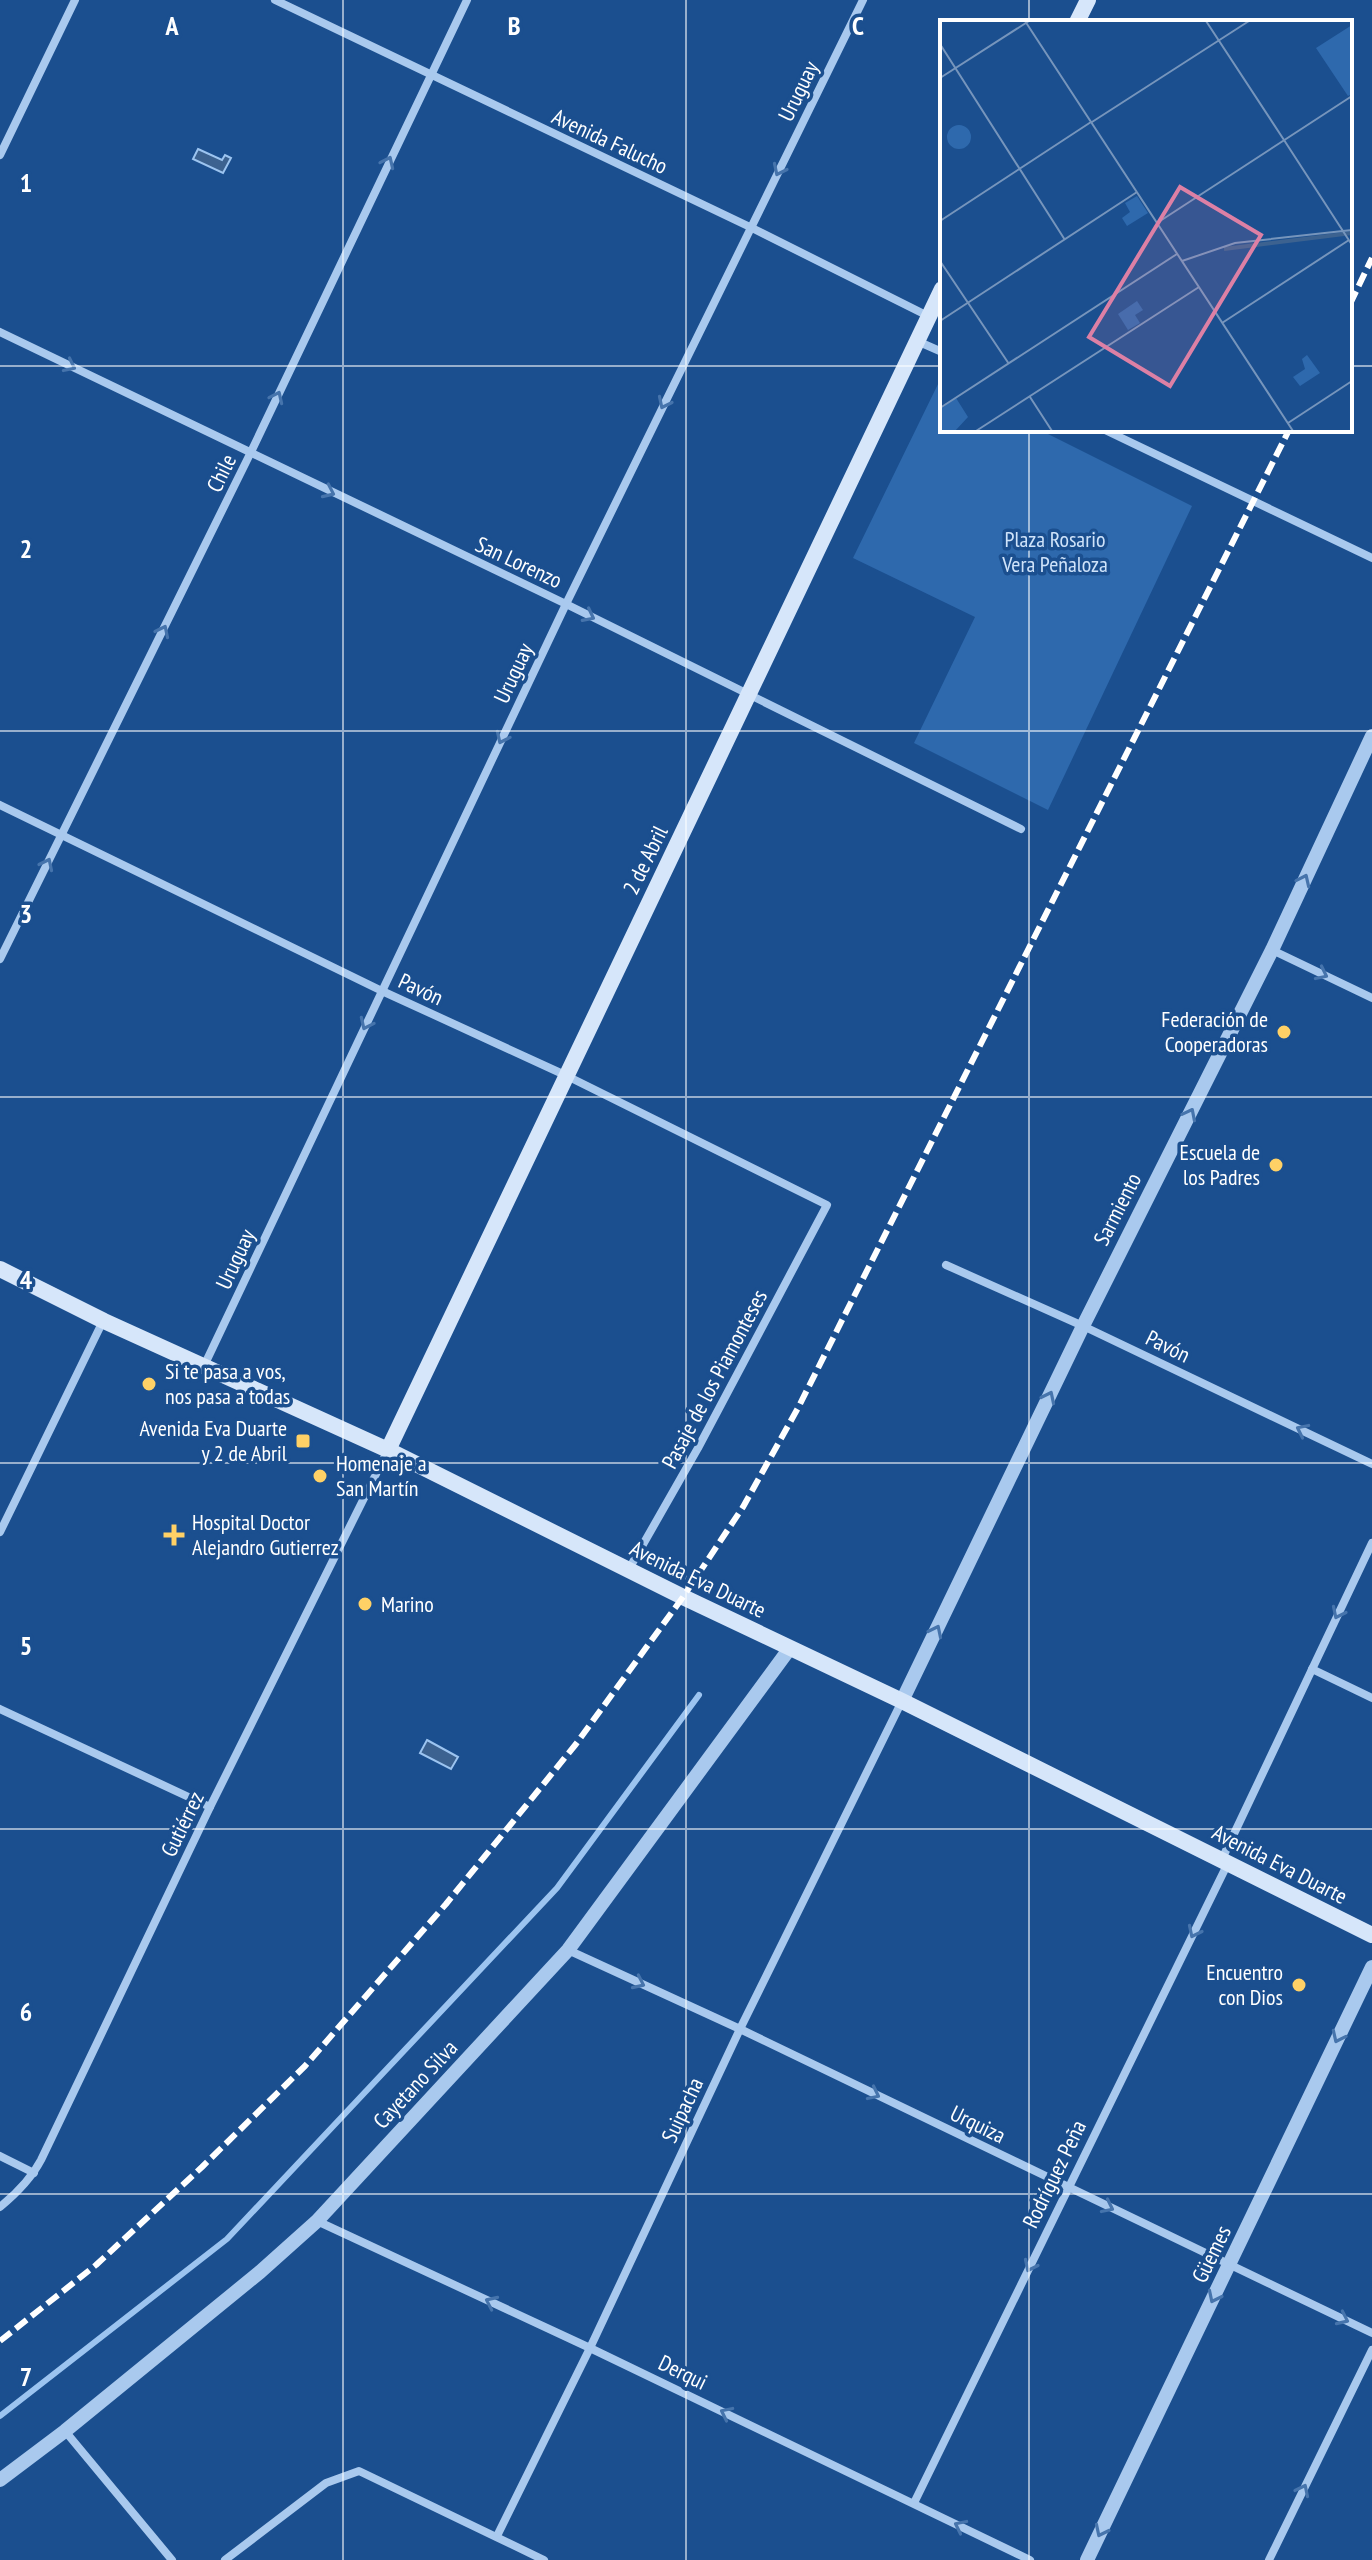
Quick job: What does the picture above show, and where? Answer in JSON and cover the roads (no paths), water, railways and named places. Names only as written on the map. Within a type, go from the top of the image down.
[{"type":"main road","points":[[1078,20],[1088,0]]},
{"type":"main road","name":"2 de Abril","points":[[388,1450],[940,293]]},
{"type":"main road","name":"Avenida Eva Duarte","points":[[0,1269],[104,1321],[388,1450],[1372,1935]]},
{"type":"street","points":[[0,155],[75,0]]},
{"type":"street","name":"Avenida Falucho","points":[[275,0],[750,227],[928,316]]},
{"type":"street","name":"Chile","points":[[0,959],[250,454],[467,0]]},
{"type":"street","name":"Uruguay","points":[[204,1366],[566,604],[863,0]]},
{"type":"street","name":"San Lorenzo","points":[[0,332],[566,604],[1021,829]]},
{"type":"street","points":[[917,340],[940,351]]},
{"type":"street","points":[[1109,432],[1372,558]]},
{"type":"street","name":"Sarmiento","points":[[902,1701],[1083,1326],[1272,950],[1372,736]]},
{"type":"street","name":"Pavón","points":[[0,805],[382,991],[565,1075],[827,1205]]},
{"type":"street","points":[[1272,950],[1372,998]]},
{"type":"street","name":"Pasaje de los Piamonteses","points":[[629,1569],[698,1448],[827,1205]]},
{"type":"street","name":"Pavón","points":[[946,1265],[1083,1326],[1372,1464]]},
{"type":"street","points":[[0,1532],[104,1321]]},
{"type":"street","name":"Gutiérrez","points":[[0,2207],[34,2173],[210,1807],[388,1450]]},
{"type":"street","name":"Rodríguez Peña","points":[[914,2503],[1225,1860],[1372,1543]]},
{"type":"street","name":"Cayetano Silva","points":[[0,2480],[260,2272],[317,2221],[568,1950],[790,1648]]},
{"type":"street","points":[[1312,1669],[1372,1698]]},
{"type":"street","name":"Suipacha","points":[[497,2536],[590,2348],[740,2029],[902,1701]]},
{"type":"street","points":[[0,1709],[210,1807]]},
{"type":"street","name":"Urquiza","points":[[568,1950],[740,2029],[1372,2333]]},
{"type":"street","name":"Güemes","points":[[1087,2560],[1372,1967]]},
{"type":"street","points":[[0,2156],[34,2173]]},
{"type":"street","name":"Derqui","points":[[317,2221],[590,2348],[1030,2560]]},
{"type":"street","points":[[1269,2560],[1372,2350]]},
{"type":"street","points":[[65,2431],[172,2560]]},
{"type":"street","points":[[225,2560],[326,2483],[359,2471],[544,2560]]},
{"type":"waterway","points":[[0,2416],[227,2239],[557,1888],[699,1695]]},
{"type":"railway","points":[[1352,300],[1372,258]]},
{"type":"railway","points":[[0,2341],[96,2265],[305,2066],[446,1904],[576,1744],[683,1597],[743,1507],[798,1408],[1288,432]]},
{"type":"place","name":"Federación de Cooperadoras","points":[[1284,1032]]},
{"type":"place","name":"Escuela de los Padres","points":[[1276,1165]]},
{"type":"place","name":"Si te pasa a vos, nos pasa a todas","points":[[149,1384]]},
{"type":"place","name":"Avenida Eva Duarte y 2 de Abril","points":[[303,1441]]},
{"type":"place","name":"Homenaje a San Martín","points":[[320,1476]]},
{"type":"place","name":"Hospital Doctor Alejandro Gutierrez","points":[[174,1535]]},
{"type":"place","name":"Marino","points":[[365,1604]]},
{"type":"place","name":"Encuentro con Dios","points":[[1299,1985]]},
{"type":"park label","name":"Plaza Rosario Vera Peñaloza","points":[[1055,552]]}]
